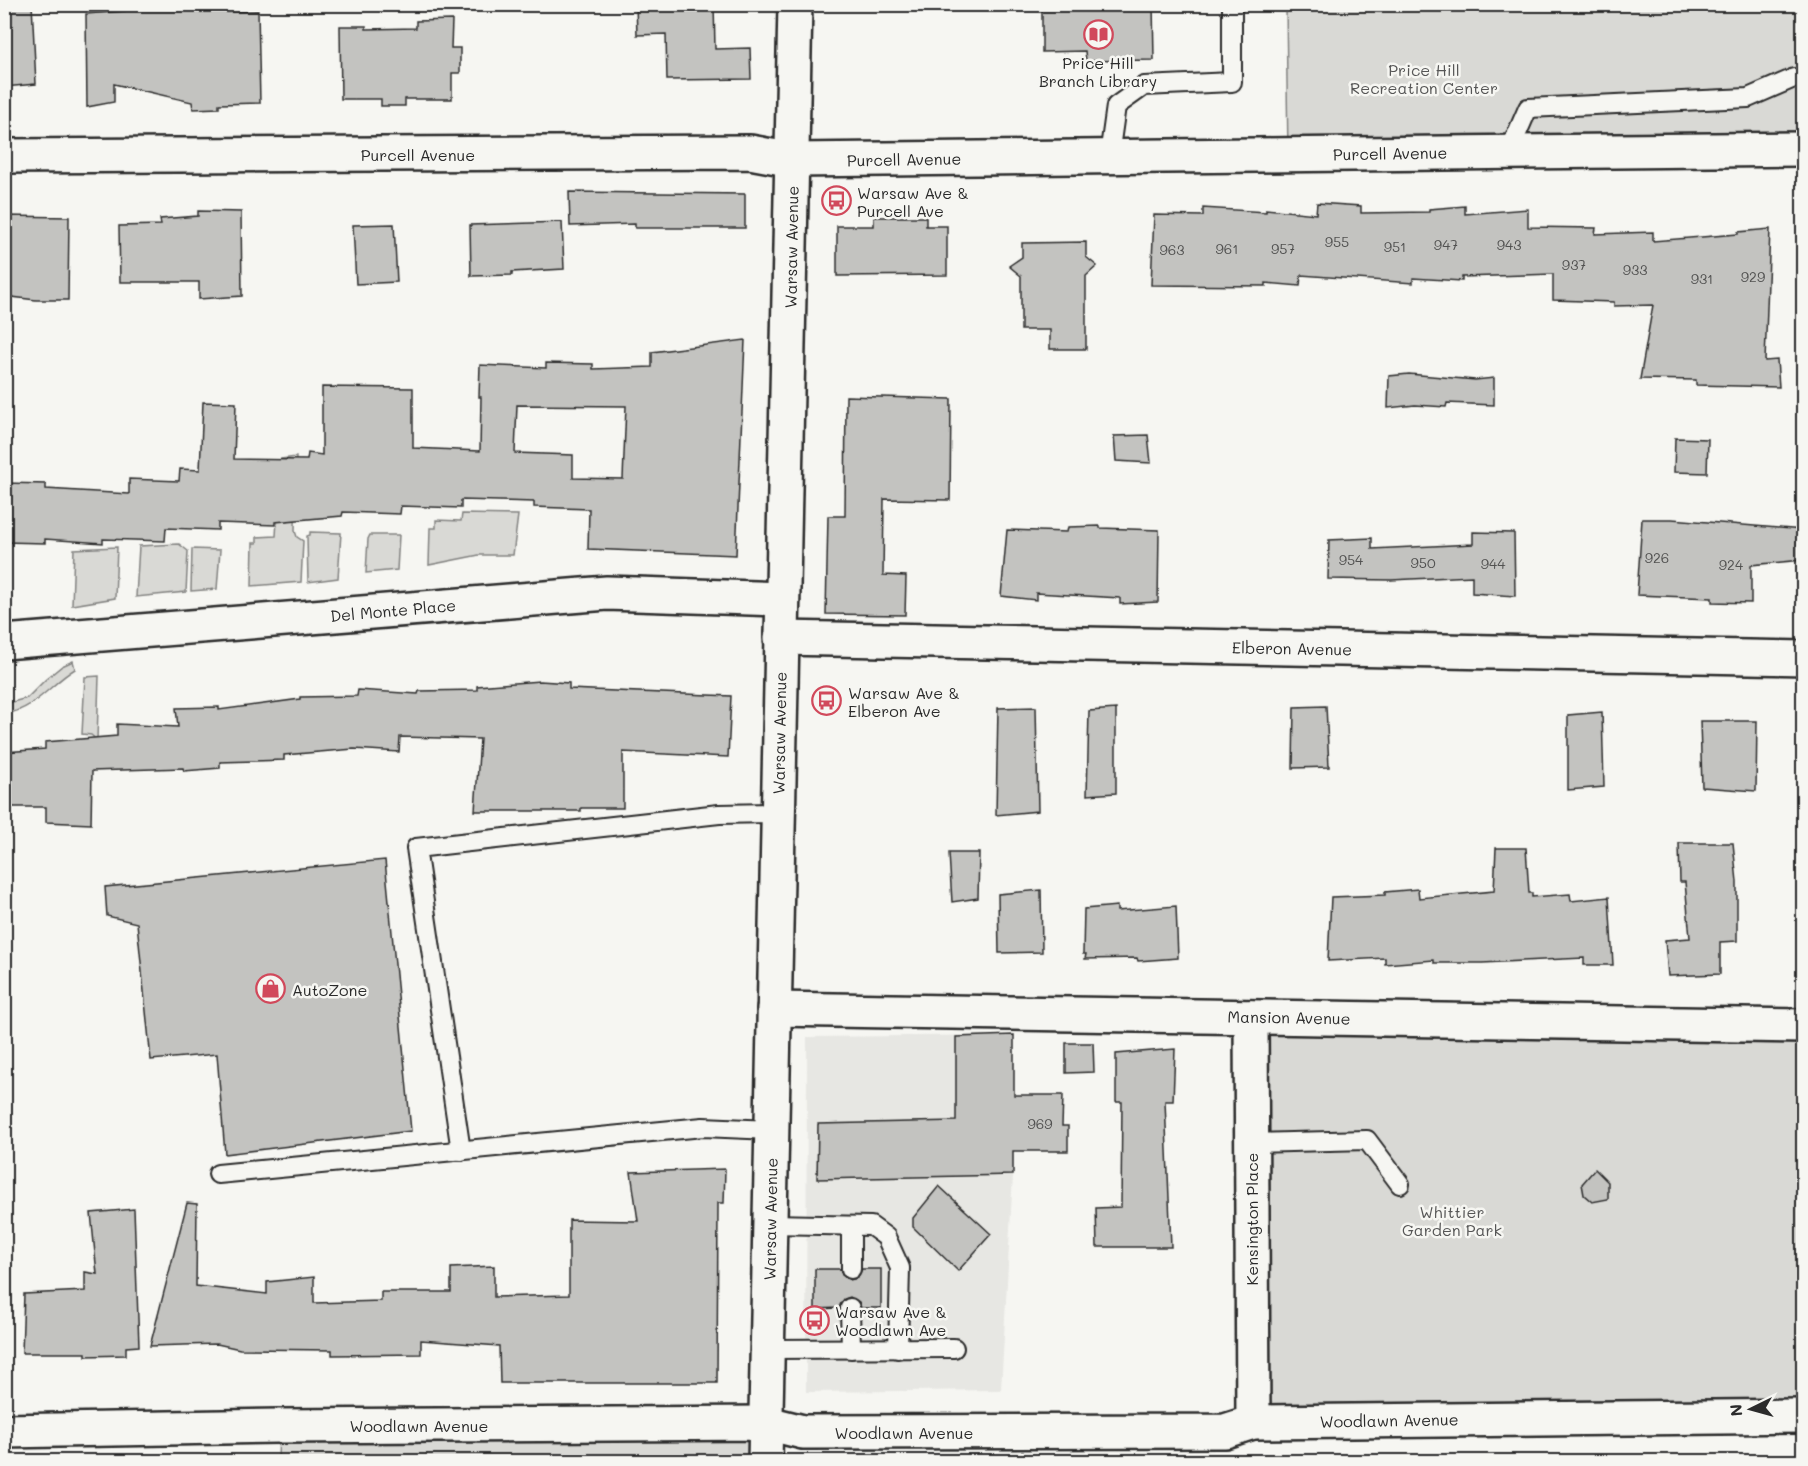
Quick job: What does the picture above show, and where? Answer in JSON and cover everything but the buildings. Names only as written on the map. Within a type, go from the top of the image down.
[{"type":"street","name":"Warsaw Avenue","points":[[765,1461],[795,4]]},
{"type":"street","name":"Purcell Avenue","points":[[4,156],[750,152],[793,160],[1803,149]]},
{"type":"street","name":"Del Monte Place","points":[[4,642],[607,593],[782,599]]},
{"type":"street","name":"Elberon Avenue","points":[[781,638],[1803,658]]},
{"type":"street","name":"Mansion Avenue","points":[[774,1010],[1803,1026]]},
{"type":"street","name":"Kensington Place","points":[[1251,1017],[1253,1422]]},
{"type":"street","name":"Woodlawn Avenue","points":[[4,1431],[291,1426],[767,1423],[803,1432],[1225,1431],[1253,1422],[1803,1416]]},
{"type":"lane","points":[[1109,156],[1116,106],[1144,86],[1233,82],[1232,4]]},
{"type":"lane","points":[[1509,152],[1528,108],[1748,98],[1794,78]]},
{"type":"lane","points":[[461,1151],[416,848],[719,814],[777,813]]},
{"type":"lane","points":[[219,1174],[703,1127],[771,1130]]},
{"type":"lane","points":[[1251,1143],[1367,1140],[1400,1185]]},
{"type":"lane","points":[[770,1224],[871,1226],[886,1237],[900,1265],[898,1349]]},
{"type":"lane","points":[[851,1226],[851,1269]]},
{"type":"lane","points":[[850,1308],[850,1349]]},
{"type":"lane","points":[[768,1349],[954,1348]]},
{"type":"shaded area","points":[[1014,1035],[1013,1175],[1001,1390],[806,1392],[807,1037]]},
{"type":"green space","name":"Price Hill Recreation Center","points":[[1286,5],[1803,5],[1803,149],[1288,155]]},
{"type":"green space","points":[[296,457],[295,531],[297,537],[303,541],[301,582],[252,586],[253,543],[257,543],[257,537],[276,536],[281,459]]},
{"type":"green space","points":[[462,514],[518,515],[513,555],[479,555],[429,565],[430,528],[436,528],[436,520],[461,521]]},
{"type":"green space","points":[[310,532],[341,533],[338,578],[308,582],[307,536]]},
{"type":"green space","points":[[370,535],[399,535],[397,570],[366,573]]},
{"type":"green space","points":[[179,544],[188,551],[186,592],[136,597],[139,546]]},
{"type":"green space","points":[[117,547],[115,598],[72,605],[74,549]]},
{"type":"green space","points":[[192,549],[220,550],[217,589],[191,591]]},
{"type":"green space","points":[[73,661],[75,669],[34,702],[5,714],[5,704],[27,698],[62,666]]},
{"type":"green space","points":[[99,676],[97,740],[91,735],[82,734],[85,677]]},
{"type":"green space","name":"Whittier Garden Park","points":[[1251,1017],[1803,1026],[1803,1416],[1253,1422]]},
{"type":"green space","points":[[767,1423],[765,1461],[278,1462],[279,1426]]},
{"type":"place","name":"Price Hill Branch Library","points":[[1098,34]]},
{"type":"place","name":"Warsaw Ave & Purcell Ave","points":[[836,201]]},
{"type":"place","name":"Warsaw Ave & Elberon Ave","points":[[827,701]]},
{"type":"place","name":"AutoZone","points":[[271,989]]},
{"type":"place","name":"Warsaw Ave & Woodlawn Ave","points":[[814,1320]]}]
